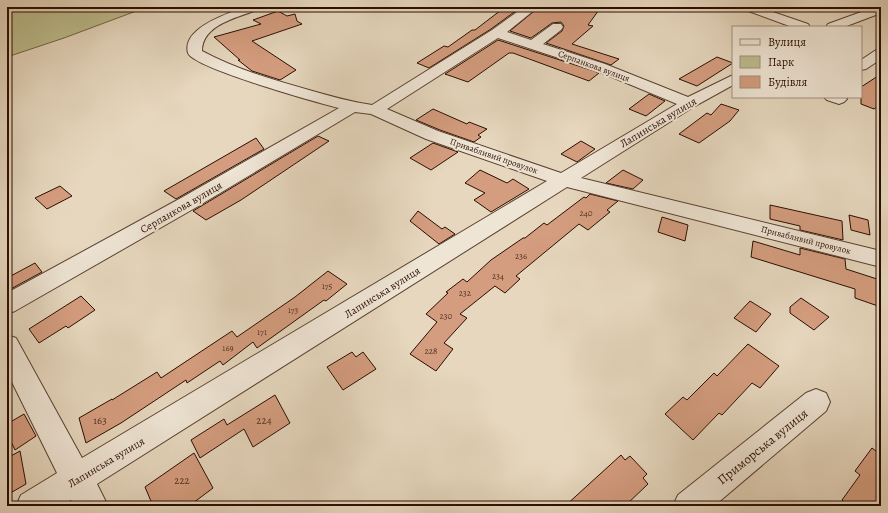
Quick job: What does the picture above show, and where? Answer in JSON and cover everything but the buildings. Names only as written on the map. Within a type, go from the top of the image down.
[{"type":"street","points":[[214,23],[220,13],[231,7]]},
{"type":"street","name":"Привабливий провулок","points":[[256,7],[214,23],[202,32],[194,45],[195,53],[203,58],[273,85],[352,107],[375,110],[432,135],[563,180],[881,259]]},
{"type":"street","points":[[375,110],[496,33],[532,7]]},
{"type":"street","points":[[747,7],[801,26]]},
{"type":"street","points":[[835,26],[881,9]]},
{"type":"street","points":[[533,45],[556,27]]},
{"type":"street","name":"Серпанкова вулиця","points":[[496,33],[600,67],[689,103]]},
{"type":"street","points":[[862,65],[876,52]]},
{"type":"street","name":"Лапинська вулиця","points":[[32,506],[77,480],[689,103],[732,80]]},
{"type":"street","name":"Серпанкова вулиця","points":[[7,304],[188,204],[352,107]]},
{"type":"street","points":[[7,346],[92,506]]},
{"type":"street","name":"Приморська вулиця","points":[[689,506],[816,402]]},
{"type":"green space","points":[[7,7],[147,7],[64,38],[7,57]]}]
